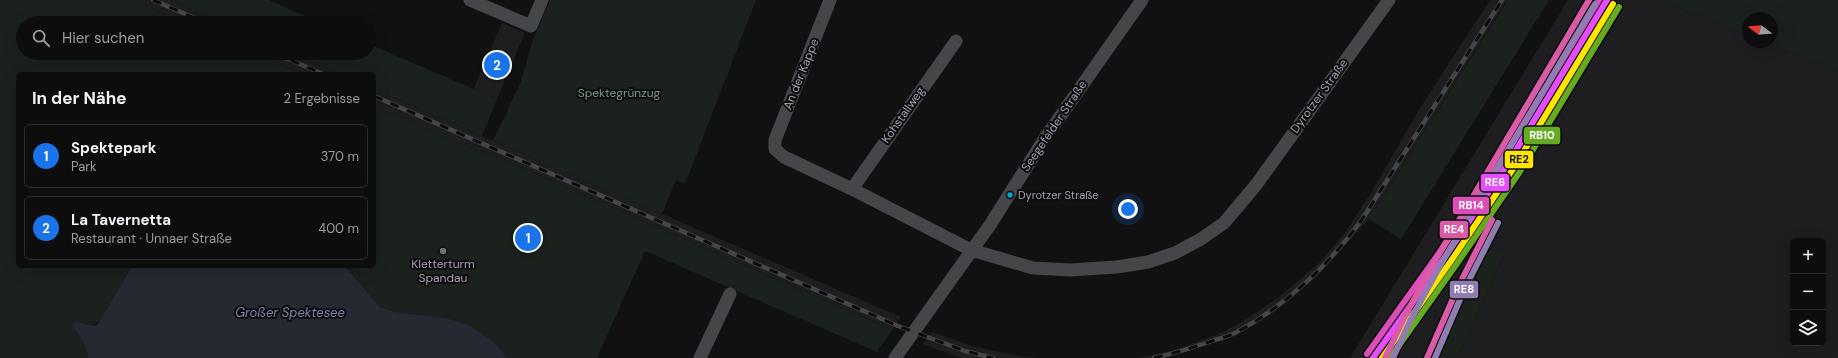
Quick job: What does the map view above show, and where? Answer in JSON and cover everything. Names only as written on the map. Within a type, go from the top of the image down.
[{"type":"street","points":[[470,0],[531,26],[542,0]]},
{"type":"street","name":"An der Kappe","points":[[775,149],[775,140],[830,0]]},
{"type":"street","name":"Seegefelder Straße","points":[[895,358],[1010,195],[1045,138],[1142,0]]},
{"type":"street","name":"Dyrotzer Straße","points":[[775,149],[784,157],[852,189],[971,250],[1033,268],[1070,270],[1117,267],[1148,262],[1174,253],[1201,239],[1224,223],[1241,205],[1389,0]]},
{"type":"street","name":"Kohstallweg","points":[[852,189],[956,41]]},
{"type":"street","points":[[700,358],[730,294]]},
{"type":"shaded area","points":[[132,0],[171,0],[207,16],[169,16]]},
{"type":"shaded area","points":[[1490,0],[1507,0],[1369,219],[1316,277],[1270,312],[1232,336],[1186,352],[1163,358],[1137,358],[1174,350],[1219,334],[1242,322],[1279,297],[1318,264],[1344,234],[1371,193],[1420,108]]},
{"type":"shaded area","points":[[1568,0],[1660,0],[1742,33],[1742,48],[1778,47],[1838,71],[1838,358],[1457,358],[1505,253],[1491,246],[1466,293],[1437,358],[1350,358]]},
{"type":"shaded area","points":[[502,23],[525,33],[497,99],[473,90]]},
{"type":"shaded area","points":[[270,60],[308,60],[335,72],[297,72]]},
{"type":"shaded area","points":[[376,90],[901,317],[892,330],[488,153],[475,150],[376,107]]},
{"type":"shaded area","points":[[932,332],[976,347],[1024,357],[1040,358],[961,358],[923,344]]},
{"type":"green space","points":[[0,0],[132,0],[169,16],[16,16],[16,60],[270,60],[297,72],[16,72],[16,268],[131,268],[100,321],[91,326],[81,323],[76,333],[82,338],[85,344],[88,358],[0,358]]},
{"type":"green space","points":[[171,0],[268,0],[305,16],[207,16]]},
{"type":"green space","name":"Spektegrünzug","points":[[550,0],[756,0],[685,184],[676,180],[662,214],[493,141],[520,84],[532,43]]},
{"type":"green space","points":[[1508,0],[1549,0],[1401,239],[1369,219]]},
{"type":"green space","points":[[1660,0],[1838,0],[1838,71],[1778,47],[1778,12],[1742,12],[1742,33]]},
{"type":"green space","points":[[376,47],[497,99],[482,136],[376,90],[376,72],[335,72],[308,60],[376,60]]},
{"type":"green space","points":[[376,107],[475,150],[488,153],[892,330],[877,352],[645,251],[597,358],[508,358],[490,339],[469,325],[446,318],[396,312],[380,307],[347,268],[376,268]]},
{"type":"green space","points":[[1491,246],[1505,253],[1457,358],[1437,358],[1466,293]]},
{"type":"water","name":"Großer Spektesee","points":[[131,268],[347,268],[380,307],[396,312],[446,318],[469,325],[490,339],[508,358],[88,358],[86,346],[75,330],[73,323],[76,322],[92,326],[98,324]]},
{"type":"railway","points":[[153,0],[190,16]]},
{"type":"railway","points":[[1154,358],[1235,333],[1272,310],[1306,283],[1336,252],[1363,218],[1502,0]]},
{"type":"railway","points":[[290,60],[318,72]]},
{"type":"railway","points":[[376,97],[898,326],[965,351],[993,358]]},
{"type":"transit line","name":"RE4","points":[[1385,358],[1404,318],[1435,261],[1589,0]]},
{"type":"transit line","name":"RB14","points":[[1367,354],[1439,253],[1501,161],[1599,0]]},
{"type":"transit line","name":"RE6","points":[[1373,358],[1445,257],[1507,165],[1607,0]]},
{"type":"transit line","name":"RE8","points":[[1393,358],[1410,321],[1441,264],[1595,4]]},
{"type":"transit line","name":"RE2","points":[[1382,358],[1451,261],[1513,169],[1613,4]]},
{"type":"transit line","name":"RB10","points":[[1390,358],[1519,173],[1619,7]]},
{"type":"transit line","name":"RE4","points":[[1427,358],[1458,287],[1492,220]]},
{"type":"transit line","name":"RE8","points":[[1435,358],[1464,290],[1498,223]]},
{"type":"place","name":"La Tavernetta","points":[[497,65]]},
{"type":"place","name":"Dyrotzer Straße","points":[[1010,195]]},
{"type":"place","name":"Spektepark","points":[[528,238]]},
{"type":"place","name":"Kletterturm Spandau","points":[[443,251]]}]
